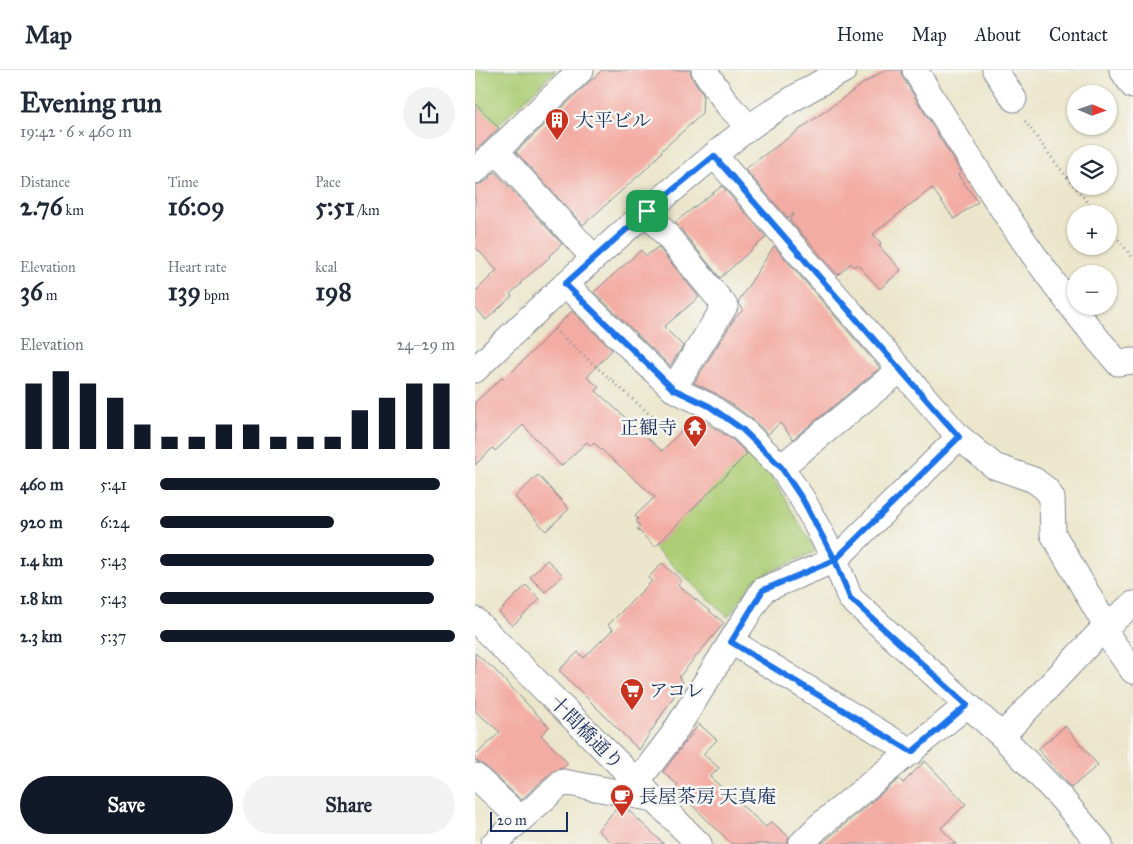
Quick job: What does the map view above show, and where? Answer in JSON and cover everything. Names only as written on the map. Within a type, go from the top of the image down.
[{"type":"street","points":[[475,171],[581,70]]},
{"type":"street","points":[[704,70],[728,105],[749,127]]},
{"type":"street","points":[[480,356],[535,312],[647,211],[749,127],[844,70]]},
{"type":"street","points":[[915,70],[984,182],[1035,257],[1091,332],[1118,363],[1133,361]]},
{"type":"street","points":[[995,70],[1014,99]]},
{"type":"street","points":[[1122,70],[1133,86]]},
{"type":"street","points":[[496,151],[594,258]]},
{"type":"street","points":[[714,156],[959,437],[994,466],[1034,480],[1046,489],[1053,498],[1053,534],[1105,627],[1133,671]]},
{"type":"street","points":[[647,211],[725,306],[673,389]]},
{"type":"street","points":[[565,284],[673,389],[709,406],[742,429],[781,467],[803,500],[835,560],[850,598],[1002,736],[1061,798],[1100,844]]},
{"type":"street","points":[[781,467],[901,370]]},
{"type":"street","points":[[493,844],[563,782],[646,791],[672,736],[763,590],[835,560],[959,437]]},
{"type":"street","points":[[1002,736],[1105,627],[1133,604]]},
{"type":"street","name":"十間橋通り","points":[[475,620],[699,844]]},
{"type":"street","points":[[731,642],[912,752]]},
{"type":"street","points":[[801,844],[967,705]]},
{"type":"street","points":[[475,776],[521,819]]},
{"type":"path","points":[[1014,99],[1011,101],[1038,139],[1090,205]]},
{"type":"path","points":[[1117,238],[1133,258]]},
{"type":"path","points":[[535,312],[664,427]]},
{"type":"green space","points":[[475,70],[556,70],[475,147]]},
{"type":"green space","points":[[748,450],[768,471],[816,551],[755,579],[728,617],[654,548]]},
{"type":"building","points":[[602,70],[690,70],[692,78],[703,94],[702,114],[661,151],[645,170],[583,225],[516,152]]},
{"type":"building","points":[[885,70],[901,70],[903,78],[961,172],[958,175],[978,202],[954,219],[932,188],[873,234],[881,243],[879,246],[901,270],[880,289],[857,264],[854,267],[851,263],[838,275],[790,220],[794,213],[788,218],[745,169],[864,83]]},
{"type":"building","points":[[475,103],[499,128],[475,151]]},
{"type":"building","points":[[495,172],[562,244],[520,283],[510,294],[512,296],[486,320],[475,307],[475,292],[497,270],[475,247],[475,185],[485,182]]},
{"type":"building","points":[[722,186],[766,237],[720,278],[675,222]]},
{"type":"building","points":[[774,246],[880,368],[793,439],[780,423],[768,434],[750,417],[717,394],[694,383],[735,318],[743,310],[738,302]]},
{"type":"building","points":[[658,247],[699,297],[664,327],[683,346],[670,366],[594,292],[641,250],[646,256]]},
{"type":"building","points":[[572,311],[612,350],[587,377],[599,387],[596,391],[662,451],[696,416],[733,440],[747,454],[655,547],[637,529],[640,526],[635,516],[655,497],[594,443],[591,446],[587,442],[561,466],[523,425],[495,451],[493,448],[475,465],[475,402],[503,377],[505,379]]},
{"type":"building","points":[[538,475],[569,509],[546,531],[515,497]]},
{"type":"building","points":[[547,560],[563,575],[545,592],[530,577]]},
{"type":"building","points":[[662,563],[682,581],[678,585],[724,623],[679,677],[683,682],[639,750],[559,670],[578,652],[584,658],[613,629],[608,625],[652,581],[648,578]]},
{"type":"building","points":[[526,585],[540,599],[512,626],[499,612]]},
{"type":"building","points":[[475,653],[494,669],[549,727],[541,735],[568,763],[563,768],[553,771],[521,800],[485,766],[475,760],[475,756],[500,732],[475,711]]},
{"type":"building","points":[[699,724],[717,740],[703,754],[719,768],[710,777],[766,827],[771,821],[789,837],[787,844],[732,844],[675,789],[678,785],[663,772]]},
{"type":"building","points":[[1065,726],[1098,765],[1071,788],[1038,749]]},
{"type":"building","points":[[925,761],[966,804],[941,828],[956,844],[821,844],[899,779],[903,783]]},
{"type":"building","name":"長屋茶房 天真庵","points":[[622,808],[626,808],[664,844],[613,844],[598,830],[615,810],[618,812]]},
{"type":"place","name":"大平ビル","points":[[557,141]]},
{"type":"place","name":"正観寺","points":[[695,448]]},
{"type":"place","name":"アコレ","points":[[632,711]]},
{"type":"place","name":"長屋茶房 天真庵","points":[[622,817]]},
{"type":"route","points":[[647,211],[565,284],[673,389],[709,406],[742,429],[781,467],[803,500],[835,560],[763,590],[731,642],[912,752],[967,705],[850,598],[835,560],[959,437],[714,156],[647,211]]}]
